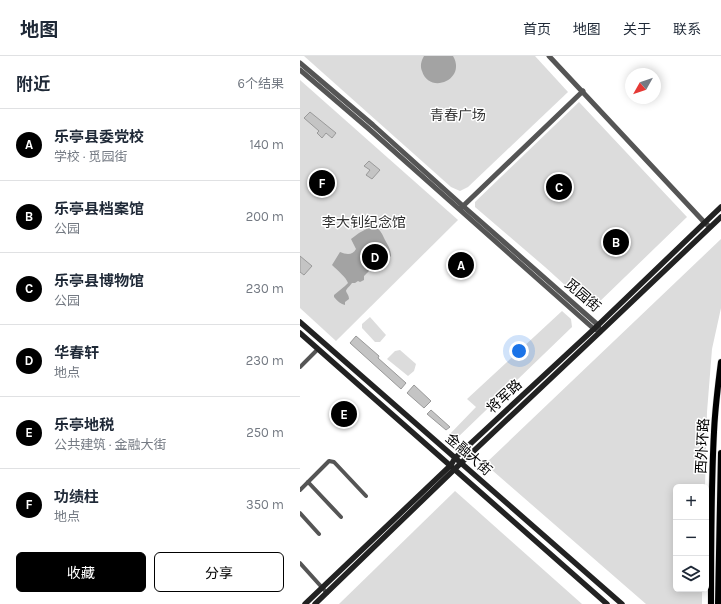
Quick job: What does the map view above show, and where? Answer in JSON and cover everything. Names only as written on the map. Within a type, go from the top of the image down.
[{"type":"main road","name":"将军路","points":[[305,604],[451,465],[455,458],[596,327],[721,207]]},
{"type":"main road","name":"将军路","points":[[315,604],[721,216]]},
{"type":"main road","name":"金融大街","points":[[300,322],[622,604]]},
{"type":"main road","name":"金融大街","points":[[300,333],[607,604]]},
{"type":"main road","name":"西外环路","points":[[711,604],[714,431],[721,362]]},
{"type":"main road","name":"西外环路","points":[[718,604],[721,453]]},
{"type":"street","points":[[549,56],[710,227]]},
{"type":"street","name":"觅园街","points":[[300,63],[373,125],[461,207]]},
{"type":"street","name":"觅园街","points":[[300,70],[461,207],[600,332]]},
{"type":"street","points":[[461,207],[583,91]]},
{"type":"street","points":[[300,367],[318,349]]},
{"type":"street","points":[[300,490],[329,461],[334,462],[366,496]]},
{"type":"street","points":[[308,482],[341,517]]},
{"type":"street","points":[[300,513],[319,534]]},
{"type":"street","points":[[300,563],[327,593]]},
{"type":"green space","name":"青春广场","points":[[304,56],[535,56],[568,92],[468,187],[460,191],[451,187]]},
{"type":"green space","name":"李大钊纪念馆","points":[[300,80],[458,220],[336,341],[300,308]]},
{"type":"green space","points":[[579,102],[687,217],[594,307],[587,305],[475,207],[475,202]]},
{"type":"green space","points":[[721,239],[721,308],[712,349],[707,412],[705,484],[673,484],[673,592],[702,592],[702,604],[646,604],[485,464]]},
{"type":"green space","points":[[562,311],[571,319],[572,327],[455,440],[448,436],[476,407],[467,399]]},
{"type":"green space","points":[[370,317],[386,335],[380,342],[375,342],[362,328],[362,324]]},
{"type":"green space","points":[[400,350],[416,364],[414,371],[408,376],[387,359],[395,351]]},
{"type":"green space","points":[[455,491],[582,604],[339,604]]},
{"type":"shaded area","points":[[424,56],[453,56],[456,65],[455,72],[451,78],[445,82],[432,82],[426,78],[421,69]]},
{"type":"shaded area","points":[[370,227],[379,229],[390,249],[391,256],[384,263],[382,263],[378,254],[375,252],[372,253],[371,258],[373,267],[364,276],[364,280],[352,283],[348,288],[346,291],[349,299],[344,305],[336,300],[334,295],[348,283],[332,265],[340,252],[350,254],[355,251],[356,249],[351,239]]},
{"type":"building","points":[[310,112],[336,133],[332,138],[326,133],[322,138],[317,133],[319,131],[304,118]]},
{"type":"building","points":[[369,161],[380,170],[372,179],[366,175],[370,170],[364,166]]},
{"type":"building","name":"李大钊纪念馆","points":[[300,256],[312,266],[304,275],[300,272]]},
{"type":"building","points":[[356,336],[406,383],[401,389],[350,343]]},
{"type":"building","points":[[414,385],[431,401],[424,408],[407,393]]},
{"type":"building","points":[[431,410],[450,427],[446,430],[427,414]]},
{"type":"place","name":"功绩柱","points":[[322,183]]},
{"type":"place","name":"乐亭县博物馆","points":[[559,187]]},
{"type":"place","name":"乐亭县档案馆","points":[[616,242]]},
{"type":"place","name":"华春轩","points":[[375,257]]},
{"type":"place","name":"乐亭县委党校","points":[[461,265]]},
{"type":"place","name":"乐亭地税","points":[[344,414]]}]
